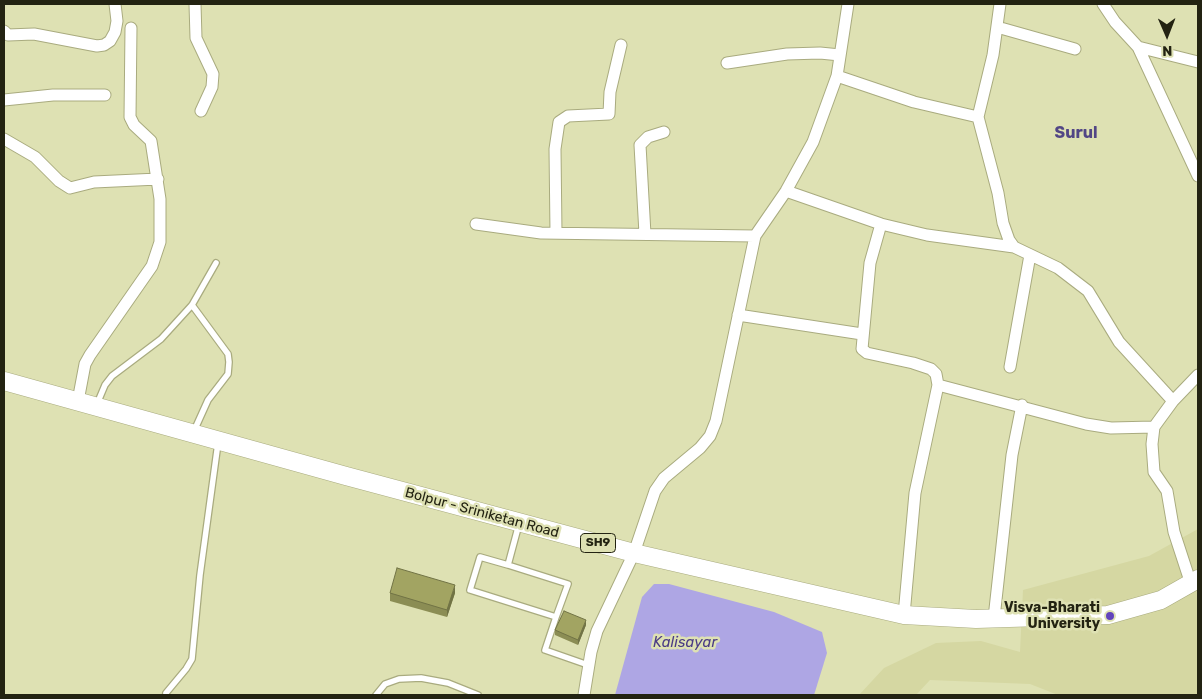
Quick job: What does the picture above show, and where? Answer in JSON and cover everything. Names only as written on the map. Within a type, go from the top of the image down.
[{"type":"main road","name":"Bolpur - Sriniketan Road","points":[[4,381],[634,553],[904,615],[976,620],[1108,615],[1161,600],[1194,581]]},
{"type":"street","points":[[4,31],[8,35],[34,34],[97,46],[104,45],[110,41],[116,32],[115,4]]},
{"type":"street","points":[[194,4],[196,38],[213,74],[212,87],[201,111]]},
{"type":"street","points":[[584,695],[588,665],[596,631],[634,553],[655,491],[664,478],[700,448],[716,421],[755,236],[786,191],[813,142],[836,76],[848,4]]},
{"type":"street","points":[[1000,4],[993,54],[978,117],[998,192],[1003,223],[1014,247]]},
{"type":"street","points":[[1104,4],[1115,22],[1138,48],[1198,173]]},
{"type":"street","points":[[78,402],[83,371],[90,355],[134,294],[158,252],[162,223],[158,179],[151,141],[134,125],[130,117],[131,28]]},
{"type":"street","points":[[997,28],[1075,50]]},
{"type":"street","points":[[556,233],[555,149],[560,122],[568,116],[609,114],[610,92],[622,46]]},
{"type":"street","points":[[1138,48],[1198,62]]},
{"type":"street","points":[[727,63],[787,54],[820,53],[840,55]]},
{"type":"street","points":[[836,76],[914,102],[978,117]]},
{"type":"street","points":[[4,100],[53,95],[105,95]]},
{"type":"street","points":[[645,234],[640,145],[648,137],[664,132]]},
{"type":"street","points":[[4,139],[35,157],[59,181],[70,188],[94,182],[158,179]]},
{"type":"street","points":[[786,191],[881,224],[928,235],[1014,247],[1058,268],[1088,291],[1119,342],[1173,401]]},
{"type":"street","points":[[476,224],[541,233],[755,236]]},
{"type":"street","points":[[881,224],[870,263],[862,349],[865,352],[931,369],[936,374],[938,385],[915,493],[904,615]]},
{"type":"street","points":[[1010,368],[1030,255]]},
{"type":"street","points":[[738,315],[862,334]]},
{"type":"street","points":[[1194,581],[1174,532],[1168,491],[1154,472],[1152,444],[1154,427],[1173,401],[1198,375]]},
{"type":"street","points":[[938,385],[1022,405],[1086,424],[1111,428],[1154,427]]},
{"type":"street","points":[[994,618],[1012,455],[1022,405]]},
{"type":"lane","points":[[96,406],[105,384],[112,376],[160,339],[192,305],[216,263]]},
{"type":"lane","points":[[192,305],[228,354],[229,362],[228,374],[208,400],[193,433]]},
{"type":"lane","points":[[166,693],[192,659],[200,575],[218,440]]},
{"type":"lane","points":[[508,565],[519,522]]},
{"type":"lane","points":[[556,617],[470,590],[480,557],[568,584],[545,650],[588,665]]},
{"type":"lane","points":[[376,695],[385,684],[400,679],[421,678],[448,683],[478,695]]},
{"type":"shaded area","name":"Visva-Bharati University","points":[[1198,529],[1198,695],[1058,695],[1030,684],[930,680],[916,695],[859,695],[884,668],[936,643],[981,641],[1020,652],[1023,590],[1149,556]]},
{"type":"water","name":"Kalisayar","points":[[654,584],[669,584],[774,612],[822,632],[827,653],[814,695],[615,695],[642,597]]},
{"type":"building","points":[[397,568],[455,585],[447,610],[390,593]]},
{"type":"building","points":[[564,611],[586,620],[578,640],[555,630]]},
{"type":"place","name":"Visva-Bharati University","points":[[1110,616]]},
{"type":"district","name":"Surul","points":[[1076,133]]}]
